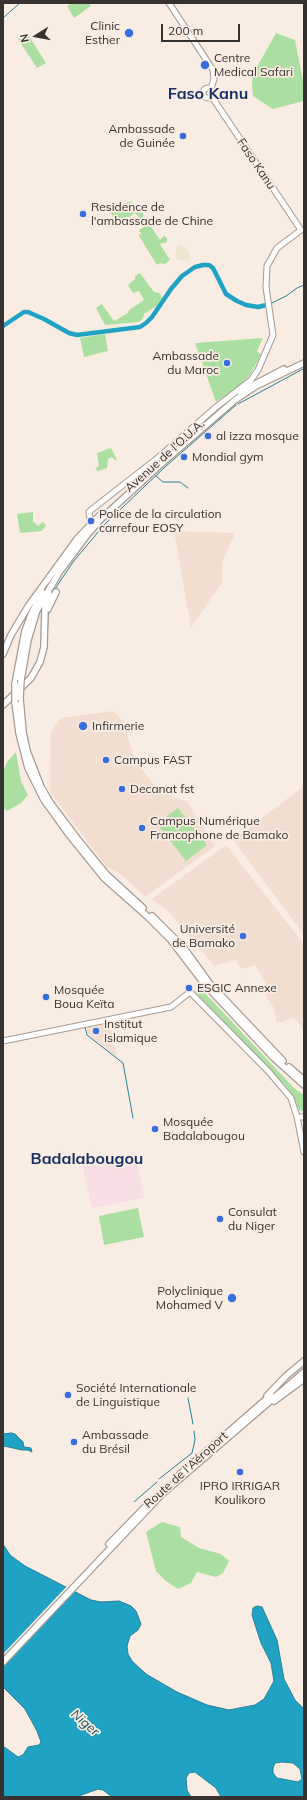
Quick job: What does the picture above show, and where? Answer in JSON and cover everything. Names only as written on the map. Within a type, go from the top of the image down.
[{"type":"highway","name":"Avenue de l'O.U.A.","points":[[54,581],[95,523],[152,467],[234,397],[261,380],[304,359]]},
{"type":"highway","name":"Avenue de l'O.U.A.","points":[[47,580],[76,539],[235,400],[256,386],[304,363]]},
{"type":"highway","points":[[3,654],[18,623],[47,580]]},
{"type":"highway","points":[[47,580],[25,631],[15,684],[18,700],[19,733],[28,768],[45,798],[75,842],[104,878],[148,917],[171,940],[203,982],[274,1058],[304,1086]]},
{"type":"highway","points":[[18,700],[24,654],[32,626],[38,610],[54,581]]},
{"type":"highway","points":[[3,704],[31,678],[40,662],[44,647],[46,602],[54,581]]},
{"type":"highway","points":[[45,617],[56,592]]},
{"type":"highway","points":[[45,798],[106,874],[168,930],[210,984],[288,1067],[304,1080]]},
{"type":"highway","points":[[258,1409],[281,1381],[304,1361]]},
{"type":"highway","name":"Route de l'Aéroport","points":[[77,1582],[162,1495],[304,1368]]},
{"type":"highway","name":"Route de l'Aéroport","points":[[258,1409],[304,1372]]},
{"type":"highway","points":[[258,1409],[304,1379]]},
{"type":"highway","points":[[3,1657],[77,1582]]},
{"type":"highway","points":[[3,1662],[77,1582]]},
{"type":"main road","points":[[169,3],[214,70],[214,79],[211,89],[213,92],[212,97],[207,98],[203,94],[206,89],[211,89]]},
{"type":"main road","name":"Faso Kanu","points":[[212,97],[301,230],[277,248],[268,262],[266,276],[267,295],[271,310],[274,335],[258,370],[251,380]]},
{"type":"main road","name":"Avenue de l'O.U.A.","points":[[95,523],[89,512],[159,457],[215,408],[251,380]]},
{"type":"main road","points":[[3,1041],[171,1007],[190,992],[291,1098],[297,1117],[304,1152]]},
{"type":"main road","points":[[297,1117],[304,1117]]},
{"type":"shaded area","points":[[179,244],[187,248],[191,258],[187,261],[177,259],[176,248]]},
{"type":"shaded area","points":[[174,531],[235,533],[222,563],[222,583],[191,627]]},
{"type":"shaded area","points":[[113,711],[124,722],[134,759],[157,789],[188,803],[215,846],[145,897],[124,877],[106,866],[50,792],[51,732],[61,718]]},
{"type":"shaded area","points":[[304,786],[304,935],[233,840]]},
{"type":"shaded area","name":"Université de Bamako","points":[[226,845],[304,944],[304,1030],[294,1018],[277,1023],[274,1008],[266,997],[265,981],[255,965],[241,969],[236,960],[214,966],[171,914],[152,899]]},
{"type":"shaded area","points":[[110,1023],[117,1057],[88,1034],[87,1031],[87,1028]]},
{"type":"shaded area","points":[[135,1153],[144,1198],[92,1208],[82,1163]]},
{"type":"green space","points":[[72,3],[89,3],[91,6],[74,18],[67,6]]},
{"type":"green space","points":[[27,33],[46,63],[37,68],[18,39]]},
{"type":"green space","points":[[276,33],[295,40],[304,85],[304,101],[273,109],[253,96],[252,85],[253,74]]},
{"type":"green space","points":[[131,201],[132,204],[130,206],[132,211],[139,207],[144,216],[140,219],[135,213],[118,225],[109,210],[116,207],[125,211],[122,205]]},
{"type":"green space","points":[[149,224],[160,240],[164,236],[167,238],[167,242],[160,244],[170,260],[165,264],[160,263],[157,265],[139,236],[139,234],[142,235],[139,230]]},
{"type":"green space","points":[[140,273],[154,292],[160,293],[162,298],[158,305],[144,314],[143,318],[139,322],[105,325],[96,308],[102,304],[114,321],[128,313],[129,310],[144,300],[139,291],[133,293],[128,285],[135,279],[135,276]]},
{"type":"green space","points":[[105,334],[108,351],[84,357],[80,338]]},
{"type":"green space","points":[[263,338],[257,351],[261,355],[249,376],[238,387],[216,402],[195,343]]},
{"type":"green space","points":[[111,448],[117,460],[112,457],[108,459],[107,468],[98,471],[95,469],[99,466],[97,453]]},
{"type":"green space","points":[[33,512],[33,521],[38,526],[43,522],[46,525],[42,531],[20,533],[17,514]]},
{"type":"green space","points":[[16,752],[21,781],[28,795],[21,803],[7,811],[3,808],[3,772],[7,762]]},
{"type":"green space","points":[[178,808],[207,845],[186,861],[157,824]]},
{"type":"green space","points":[[201,986],[202,990],[295,1089],[304,1095],[304,1111],[299,1110],[288,1088],[195,992]]},
{"type":"green space","points":[[138,1208],[144,1237],[104,1245],[99,1216]]},
{"type":"green space","points":[[162,1522],[180,1527],[181,1537],[199,1548],[221,1554],[229,1561],[223,1573],[216,1577],[197,1572],[191,1583],[178,1589],[166,1581],[156,1571],[146,1532]]},
{"type":"water","points":[[3,1434],[15,1434],[23,1442],[24,1447],[31,1448],[32,1452],[4,1446]]},
{"type":"water","name":"Niger","points":[[3,1544],[10,1555],[25,1566],[91,1600],[101,1602],[119,1601],[131,1606],[136,1611],[141,1624],[138,1630],[130,1636],[127,1646],[128,1654],[132,1661],[146,1674],[177,1692],[207,1705],[229,1710],[255,1705],[264,1699],[274,1681],[271,1663],[261,1643],[252,1615],[253,1608],[257,1606],[262,1607],[277,1640],[284,1679],[295,1700],[304,1709],[304,1797],[221,1797],[216,1788],[195,1772],[189,1773],[186,1778],[187,1790],[191,1797],[112,1797],[103,1790],[98,1789],[76,1797],[3,1797],[3,1746],[18,1757],[23,1755],[28,1747],[39,1745],[41,1742],[25,1709],[3,1687]],"holes":[[[275,1763],[293,1763],[300,1769],[302,1779],[298,1782],[277,1778],[273,1773]]]},
{"type":"pier","points":[[68,1585],[76,1590],[3,1667],[3,1654]]},
{"type":"waterway","points":[[3,18],[20,3]]},
{"type":"waterway","points":[[3,326],[24,312],[28,312],[69,333],[77,335],[140,327],[152,317],[171,289],[182,276],[195,267],[203,265],[209,265],[213,268],[226,294],[237,301],[246,305],[258,307],[266,305]]},
{"type":"waterway","points":[[270,304],[304,285]]},
{"type":"waterway","points":[[238,404],[303,369]]},
{"type":"waterway","points":[[53,592],[73,562],[104,525],[165,467],[236,405]]},
{"type":"waterway","points":[[156,476],[163,482],[180,482],[188,488]]},
{"type":"waterway","points":[[47,649],[48,615],[51,609]]},
{"type":"waterway","points":[[119,1020],[125,1019]]},
{"type":"waterway","points":[[85,1027],[87,1035],[123,1063],[133,1118]]},
{"type":"waterway","points":[[188,1398],[193,1424]]},
{"type":"waterway","points":[[159,1479],[192,1453],[195,1440],[194,1431]]},
{"type":"waterway","points":[[134,1502],[157,1482]]},
{"type":"place","name":"Clinic Esther","points":[[129,33]]},
{"type":"place","name":"Centre Medical Safari","points":[[205,65]]},
{"type":"place","name":"Ambassade de Guinée","points":[[183,136]]},
{"type":"place","name":"Residence de l'ambassade de Chine","points":[[83,214]]},
{"type":"place","name":"Ambassade du Maroc","points":[[227,363]]},
{"type":"place","name":"al izza mosque","points":[[208,436]]},
{"type":"place","name":"Mondial gym","points":[[184,457]]},
{"type":"place","name":"Police de la circulation carrefour EOSY","points":[[91,521]]},
{"type":"place","name":"Infirmerie","points":[[83,726]]},
{"type":"place","name":"Campus FAST","points":[[106,760]]},
{"type":"place","name":"Decanat fst","points":[[122,789]]},
{"type":"place","name":"Campus Numérique Francophone de Bamako","points":[[142,828]]},
{"type":"place","name":"Université de Bamako","points":[[243,936]]},
{"type":"place","name":"ESGIC Annexe","points":[[189,988]]},
{"type":"place","name":"Mosquée Boua Keïta","points":[[46,997]]},
{"type":"place","name":"Institut Islamique","points":[[96,1031]]},
{"type":"place","name":"Mosquée Badalabougou","points":[[155,1129]]},
{"type":"place","name":"Consulat du Niger","points":[[220,1219]]},
{"type":"place","name":"Polyclinique Mohamed V","points":[[232,1298]]},
{"type":"place","name":"Société Internationale de Linguistique","points":[[68,1395]]},
{"type":"place","name":"Ambassade du Brésil","points":[[74,1442]]},
{"type":"place","name":"IPRO IRRIGAR Koulikoro","points":[[240,1472]]},
{"type":"district","name":"Faso Kanu","points":[[208,94]]},
{"type":"district","name":"Badalabougou","points":[[87,1159]]}]
